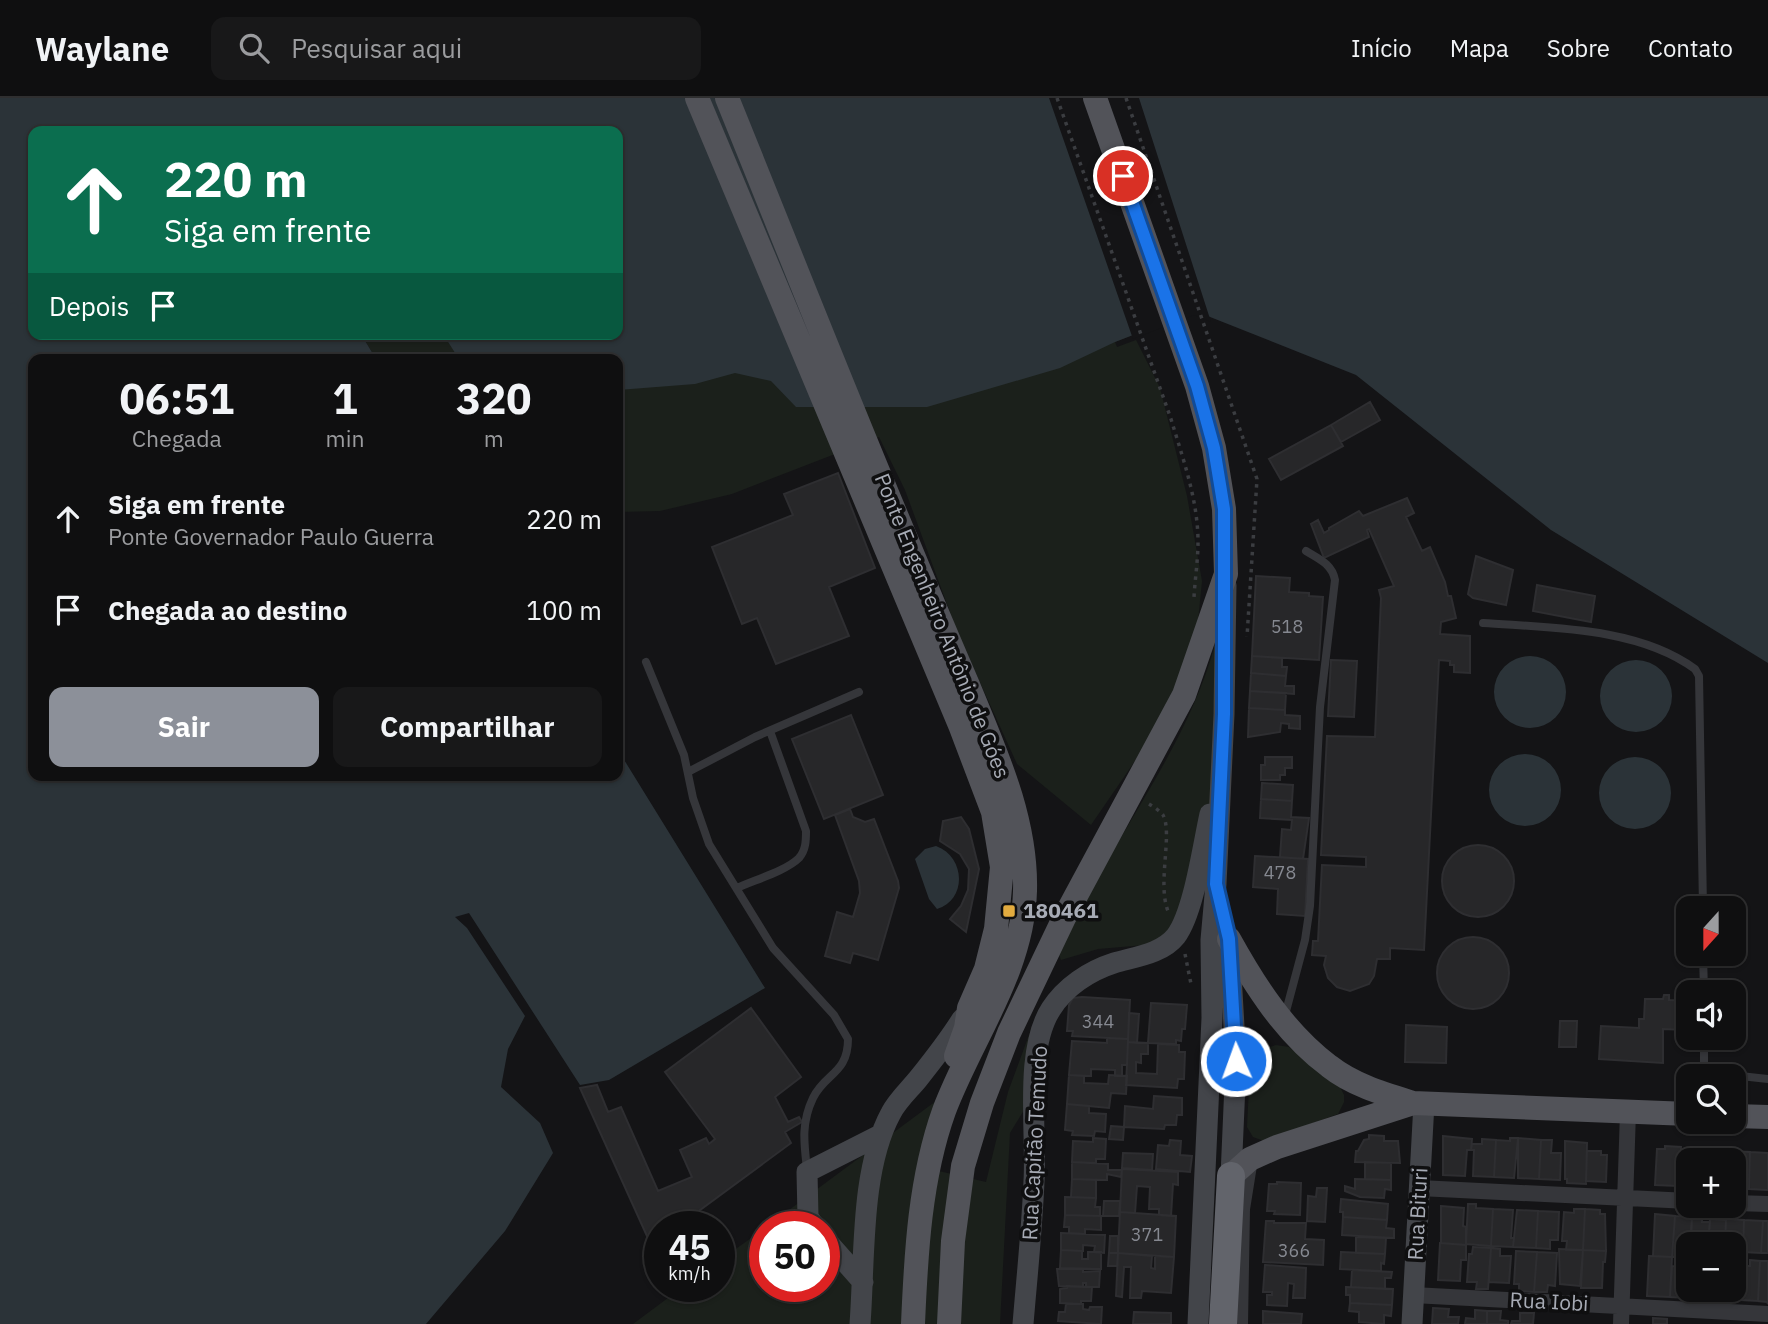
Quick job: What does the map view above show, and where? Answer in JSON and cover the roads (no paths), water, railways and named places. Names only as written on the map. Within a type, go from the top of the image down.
[{"type":"highway","points":[[1223,1324],[1228,1226],[1240,1168]]},
{"type":"main road","name":"Ponte Engenheiro Antônio de Góes","points":[[697,98],[874,492],[987,732],[1014,803],[1024,849],[1025,894],[1019,931],[1005,980],[943,1114],[930,1163],[916,1251],[913,1324]]},
{"type":"main road","name":"Ponte Engenheiro Antônio de Góes","points":[[727,98],[993,812],[1002,867],[996,929],[986,969],[969,1008],[966,1028],[942,1097],[943,1114]]},
{"type":"main road","points":[[1096,98],[1197,386],[1214,448],[1224,509],[1226,573],[1221,764],[1216,884],[1210,940],[1212,1018],[1198,1324]]},
{"type":"main road","points":[[948,1324],[953,1241],[963,1166],[982,1103],[1009,1033],[1064,918],[1184,695],[1226,573]]},
{"type":"main road","name":"Rua Capitão Temudo","points":[[1023,1324],[1035,1179],[1034,1074],[1041,1029],[1050,1009],[1082,977],[1110,964],[1153,952],[1174,939],[1189,906],[1221,764]]},
{"type":"main road","points":[[1216,884],[1229,939],[1240,1168],[1277,1147],[1418,1103]]},
{"type":"main road","points":[[1229,939],[1254,983],[1299,1040],[1330,1068],[1379,1093],[1418,1103],[1676,1114]]},
{"type":"main road","points":[[860,1324],[872,1169],[880,1135],[892,1110],[946,1045],[969,1008]]},
{"type":"main road","name":"Rua Bituri","points":[[1412,1324],[1419,1188],[1418,1103]]},
{"type":"main road","points":[[1746,1116],[1768,1117]]},
{"type":"main road","points":[[808,1211],[807,1172],[880,1135]]},
{"type":"main road","points":[[840,1256],[863,1282]]},
{"type":"street","points":[[1621,1324],[1628,1112]]},
{"type":"street","points":[[1240,1168],[1240,1324]]},
{"type":"street","points":[[1419,1188],[1676,1200]]},
{"type":"street","points":[[1746,1203],[1768,1204]]},
{"type":"street","name":"Rua Iobi","points":[[1413,1295],[1768,1314]]},
{"type":"lane","points":[[1283,1021],[1305,940],[1310,906],[1320,707],[1335,580],[1328,564],[1306,551]]},
{"type":"lane","points":[[1483,623],[1571,630],[1645,643],[1695,669],[1699,676],[1703,896]]},
{"type":"lane","points":[[646,662],[684,755],[693,798],[709,844],[773,948],[834,1015],[848,1039],[845,1061],[814,1096],[807,1114],[803,1131],[807,1172]]},
{"type":"lane","points":[[688,772],[769,731],[859,692]]},
{"type":"lane","points":[[737,888],[799,858],[805,847],[806,831],[769,731]]},
{"type":"lane","points":[[1746,1077],[1768,1079]]},
{"type":"place","name":"180461","points":[[1009,911]]}]
